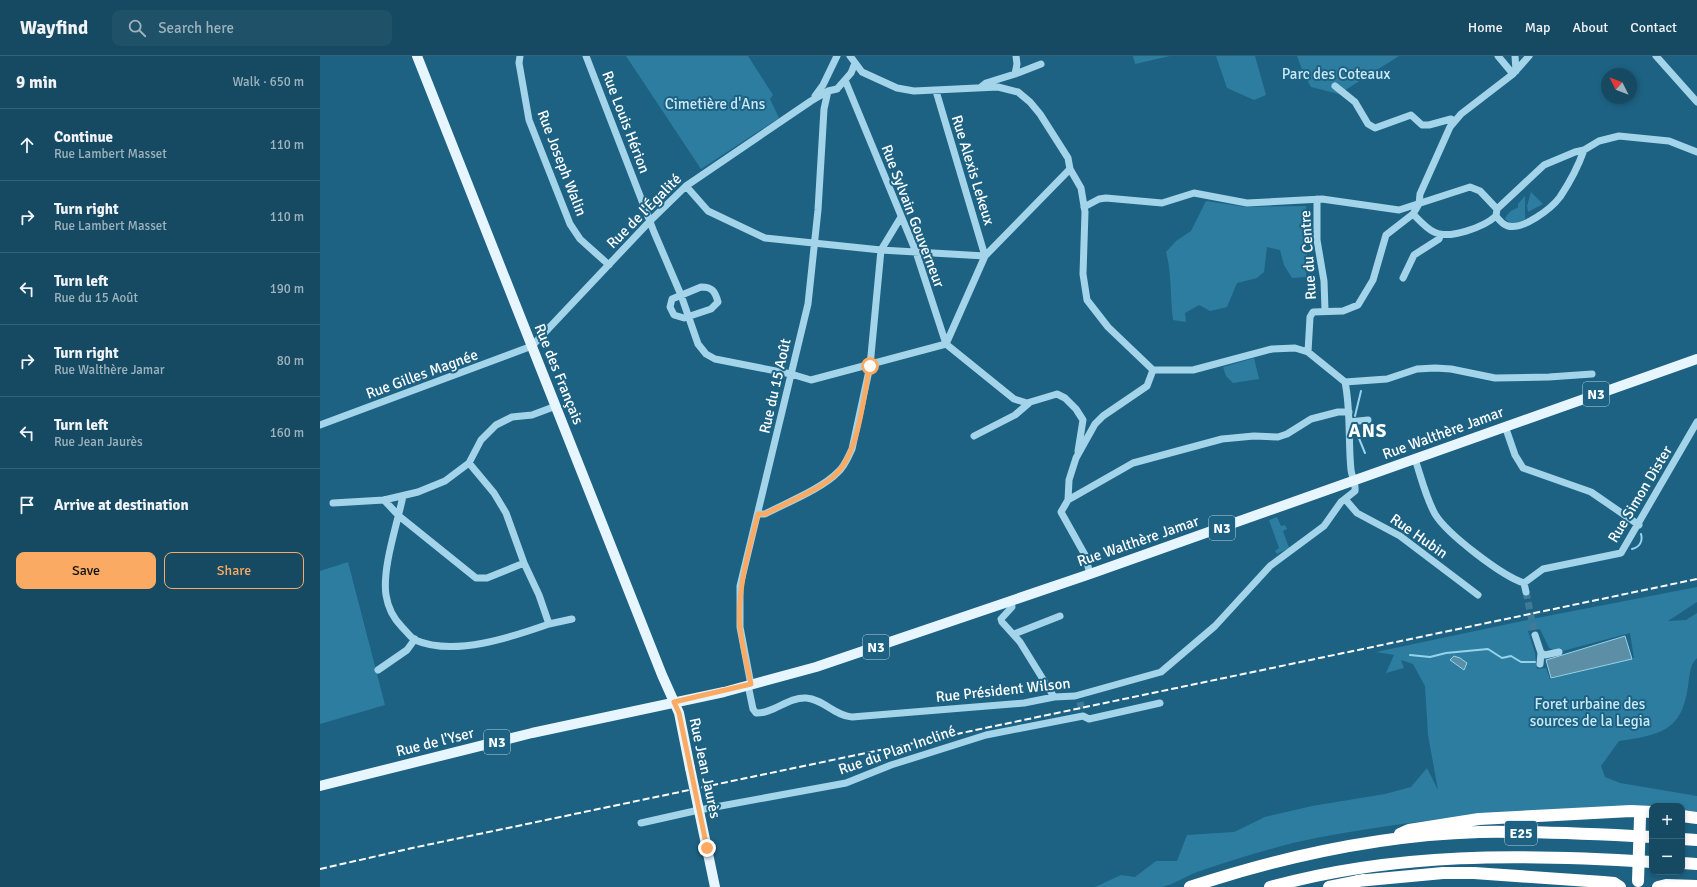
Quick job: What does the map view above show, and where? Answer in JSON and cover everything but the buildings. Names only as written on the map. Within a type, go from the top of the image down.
[{"type":"highway","points":[[1390,840],[1409,830],[1479,819],[1644,814],[1637,884]]},
{"type":"highway","points":[[1685,816],[1697,818]]},
{"type":"highway","name":"E25","points":[[1190,887],[1295,856],[1390,840],[1480,832],[1649,837]]},
{"type":"highway","points":[[1685,839],[1697,840]]},
{"type":"highway","name":"E25","points":[[1270,887],[1308,877],[1359,868],[1446,858],[1543,856],[1649,862]]},
{"type":"highway","points":[[1329,887],[1435,866],[1446,858]]},
{"type":"highway","points":[[1685,863],[1697,864]]},
{"type":"highway","points":[[1357,881],[1427,874],[1474,872],[1614,883],[1620,887]]},
{"type":"highway","points":[[1658,887],[1666,885],[1697,886]]},
{"type":"main road","name":"Rue des Français","points":[[417,56],[674,702]]},
{"type":"main road","name":"Rue Walthère Jamar","points":[[674,702],[749,685],[823,664],[1090,574],[1415,460],[1505,426],[1696,361]]},
{"type":"main road","name":"Rue Jean Jaurès","points":[[674,702],[679,713],[715,887]]},
{"type":"main road","name":"Rue de l'Yser","points":[[320,786],[532,733],[674,702]]},
{"type":"street","name":"Rue Joseph Walin","points":[[520,56],[519,63],[529,120],[570,224],[580,239],[610,265]]},
{"type":"street","name":"Rue Louis Hérion","points":[[586,56],[689,317],[698,344],[706,354],[715,359],[791,374],[811,380],[870,366],[946,344]]},
{"type":"street","name":"Rue de l'Égalité","points":[[811,101],[822,85],[837,56]]},
{"type":"street","points":[[850,56],[862,72],[898,88],[914,92],[998,87],[1011,89],[1030,102],[1040,114],[1068,158],[1070,169],[1081,188],[1084,207],[1083,274],[1087,300],[1108,327],[1153,370],[1193,370],[1272,349],[1295,348],[1308,352],[1345,382],[1387,379],[1417,369],[1435,368],[1451,369],[1502,378],[1592,374]]},
{"type":"street","points":[[1015,74],[1017,64],[1016,56]]},
{"type":"street","points":[[1498,56],[1515,72]]},
{"type":"street","points":[[1515,56],[1515,72]]},
{"type":"street","points":[[1308,352],[1310,317],[1313,312],[1325,310],[1343,311],[1358,305],[1373,280],[1386,235],[1413,214],[1419,204],[1420,194],[1433,163],[1454,121],[1515,72],[1529,56]]},
{"type":"street","points":[[1656,56],[1697,102]]},
{"type":"street","points":[[837,90],[851,73],[855,63]]},
{"type":"street","points":[[981,87],[986,82],[1015,74],[1040,64]]},
{"type":"street","points":[[851,73],[862,72]]},
{"type":"street","name":"Rue Sylvain Gouverneur","points":[[845,80],[916,252],[946,344]]},
{"type":"street","points":[[822,85],[828,91],[837,90],[853,99]]},
{"type":"street","points":[[1335,86],[1355,102],[1368,124],[1375,128],[1411,115],[1422,125],[1429,125],[1451,119],[1454,121]]},
{"type":"street","name":"Rue de l'Égalité","points":[[532,346],[610,265],[650,220],[686,186],[828,91]]},
{"type":"street","name":"Rue du 15 Août","points":[[749,685],[740,627],[740,586],[808,304],[815,243],[824,109],[828,91]]},
{"type":"street","name":"Rue Alexis Lekeux","points":[[936,91],[985,256]]},
{"type":"street","points":[[811,101],[817,103],[824,109]]},
{"type":"street","points":[[1413,214],[1434,232],[1447,236],[1474,228],[1492,220],[1496,213],[1544,165],[1575,152],[1584,150],[1599,141],[1619,136],[1669,141],[1697,152]]},
{"type":"street","points":[[1084,207],[1106,198],[1162,203],[1194,193],[1247,203],[1317,199],[1394,210],[1403,209],[1470,187],[1480,191],[1507,226],[1518,226],[1547,210],[1559,198],[1575,173],[1584,150]]},
{"type":"street","points":[[1029,402],[1014,399],[946,344],[985,256],[1070,169]]},
{"type":"street","points":[[686,186],[708,211],[765,238],[881,250],[985,256]]},
{"type":"street","name":"Rue du Centre","points":[[1317,199],[1317,240],[1324,281],[1325,310]]},
{"type":"street","points":[[758,514],[765,514],[829,480],[845,464],[852,449],[870,366],[881,250],[901,217]]},
{"type":"street","points":[[1403,278],[1414,255],[1439,239],[1441,234]]},
{"type":"street","points":[[701,287],[709,287],[715,292],[718,302],[711,309],[684,318],[674,315],[670,307],[672,299],[680,295],[701,287]]},
{"type":"street","name":"Rue Gilles Magnée","points":[[320,425],[532,346]]},
{"type":"street","points":[[1076,458],[1095,424],[1103,416],[1147,386],[1153,370]]},
{"type":"street","points":[[1345,382],[1349,412],[1351,470],[1354,481]]},
{"type":"street","points":[[974,436],[1015,415],[1029,402],[1057,394],[1065,398],[1076,409],[1083,420],[1076,458],[1069,480],[1068,500]]},
{"type":"street","points":[[333,503],[384,500],[418,492],[445,481],[469,463],[481,440],[496,425],[512,417],[532,415],[556,406]]},
{"type":"street","points":[[1090,574],[1085,556],[1063,518],[1062,509],[1068,500],[1133,463],[1222,439],[1254,436],[1278,437],[1287,434],[1311,419],[1338,412],[1349,412]]},
{"type":"street","points":[[1349,422],[1368,420]]},
{"type":"street","name":"Rue Simon Dister","points":[[1524,583],[1543,569],[1618,554],[1624,550],[1697,422]]},
{"type":"street","points":[[1505,426],[1515,455],[1523,468],[1591,492],[1638,525]]},
{"type":"street","points":[[1415,460],[1433,509],[1441,522],[1476,552],[1512,578],[1524,583],[1526,592]]},
{"type":"street","points":[[469,463],[494,493],[506,513],[524,563],[539,595],[549,624]]},
{"type":"street","name":"Rue Président Wilson","points":[[749,685],[753,709],[756,713],[761,713],[788,701],[800,698],[811,699],[844,715],[852,717],[1024,704],[1054,697],[1079,698],[1161,672],[1208,633],[1274,563],[1324,526],[1345,499],[1355,491],[1354,481]]},
{"type":"street","points":[[403,496],[387,567],[386,595],[393,618],[414,639],[437,645],[471,645],[508,638],[572,618]]},
{"type":"street","name":"Rue Hubin","points":[[1345,499],[1357,513],[1400,536],[1478,595]]},
{"type":"street","points":[[384,500],[399,516],[476,578],[487,578],[524,563]]},
{"type":"street","points":[[1011,600],[1010,610],[1001,619],[1014,634],[1054,697]]},
{"type":"street","points":[[1014,634],[1060,616]]},
{"type":"street","points":[[1535,635],[1541,653],[1540,664]]},
{"type":"street","points":[[378,670],[407,650],[414,639]]},
{"type":"street","points":[[1541,653],[1545,655],[1560,652]]},
{"type":"street","name":"Rue du Plan Incliné","points":[[641,823],[698,808],[846,783],[891,765],[986,735],[1082,714],[1089,718],[1160,703]]},
{"type":"green space","name":"Cimetière d'Ans","points":[[626,56],[748,56],[773,95],[770,99],[779,118],[701,169]]},
{"type":"green space","points":[[1133,56],[1170,56],[1135,64]]},
{"type":"green space","name":"Parc des Coteaux","points":[[1216,56],[1255,56],[1266,95],[1254,100],[1227,88]]},
{"type":"green space","name":"Parc des Coteaux","points":[[1297,56],[1399,56],[1339,94],[1311,87],[1304,75]]},
{"type":"green space","points":[[1531,192],[1543,204],[1528,212],[1527,206]]},
{"type":"green space","points":[[1525,196],[1525,219],[1515,223],[1507,221],[1505,219],[1507,215],[1518,208],[1518,204]]},
{"type":"green space","points":[[1206,201],[1246,207],[1306,206],[1308,223],[1306,277],[1292,278],[1284,265],[1280,250],[1267,247],[1264,272],[1257,278],[1237,283],[1227,307],[1210,311],[1199,305],[1185,313],[1186,322],[1173,320],[1169,269],[1166,252],[1176,241],[1191,231]]},
{"type":"green space","points":[[1254,358],[1259,379],[1233,383],[1226,376],[1223,367]]},
{"type":"green space","points":[[1277,517],[1281,526],[1285,525],[1287,529],[1283,531],[1289,548],[1277,554],[1275,551],[1279,548],[1269,520]]},
{"type":"green space","points":[[348,562],[385,705],[320,724],[320,571]]},
{"type":"green space","name":"Foret urbaine des sources de la Legia","points":[[1697,587],[1697,602],[1668,621],[1686,620],[1697,613],[1697,658],[1691,667],[1685,701],[1680,713],[1674,722],[1657,733],[1619,741],[1601,766],[1605,777],[1620,783],[1697,796],[1697,813],[1685,811],[1685,803],[1649,803],[1649,806],[1498,813],[1407,823],[1316,838],[1286,845],[1197,872],[1161,887],[1095,887],[1121,875],[1135,877],[1156,861],[1177,861],[1187,835],[1234,832],[1265,817],[1312,806],[1385,794],[1411,787],[1427,768],[1438,790],[1428,735],[1425,686],[1413,664],[1401,660],[1404,668],[1386,673],[1394,655],[1376,652],[1537,618]],"holes":[[[1540,629],[1549,648],[1559,652],[1630,633],[1634,658],[1550,679],[1546,668],[1537,669],[1535,653],[1528,631]]]},
{"type":"shaded area","points":[[1625,636],[1632,659],[1551,678],[1546,660]]},
{"type":"shaded area","points":[[1454,656],[1467,663],[1464,670],[1450,660]]},
{"type":"waterway","points":[[1355,416],[1361,391]]},
{"type":"waterway","points":[[1356,423],[1358,436],[1365,453]]},
{"type":"waterway","points":[[1632,549],[1637,547],[1640,543],[1642,539],[1641,534]]},
{"type":"waterway","points":[[1410,655],[1430,657],[1446,653],[1488,649],[1502,658],[1511,656],[1521,662],[1535,662]]},
{"type":"tunnel","points":[[1526,592],[1535,635]]},
{"type":"tunnel","points":[[1080,702],[1082,711]]},
{"type":"railway","points":[[320,869],[417,847],[1697,579]]},
{"type":"district","name":"ANS","points":[[1368,430]]},
{"type":"route","points":[[707,848],[679,713],[674,702],[724,692],[751,684],[740,627],[740,586],[758,514],[765,514],[829,480],[845,464],[852,449],[870,366]]}]
